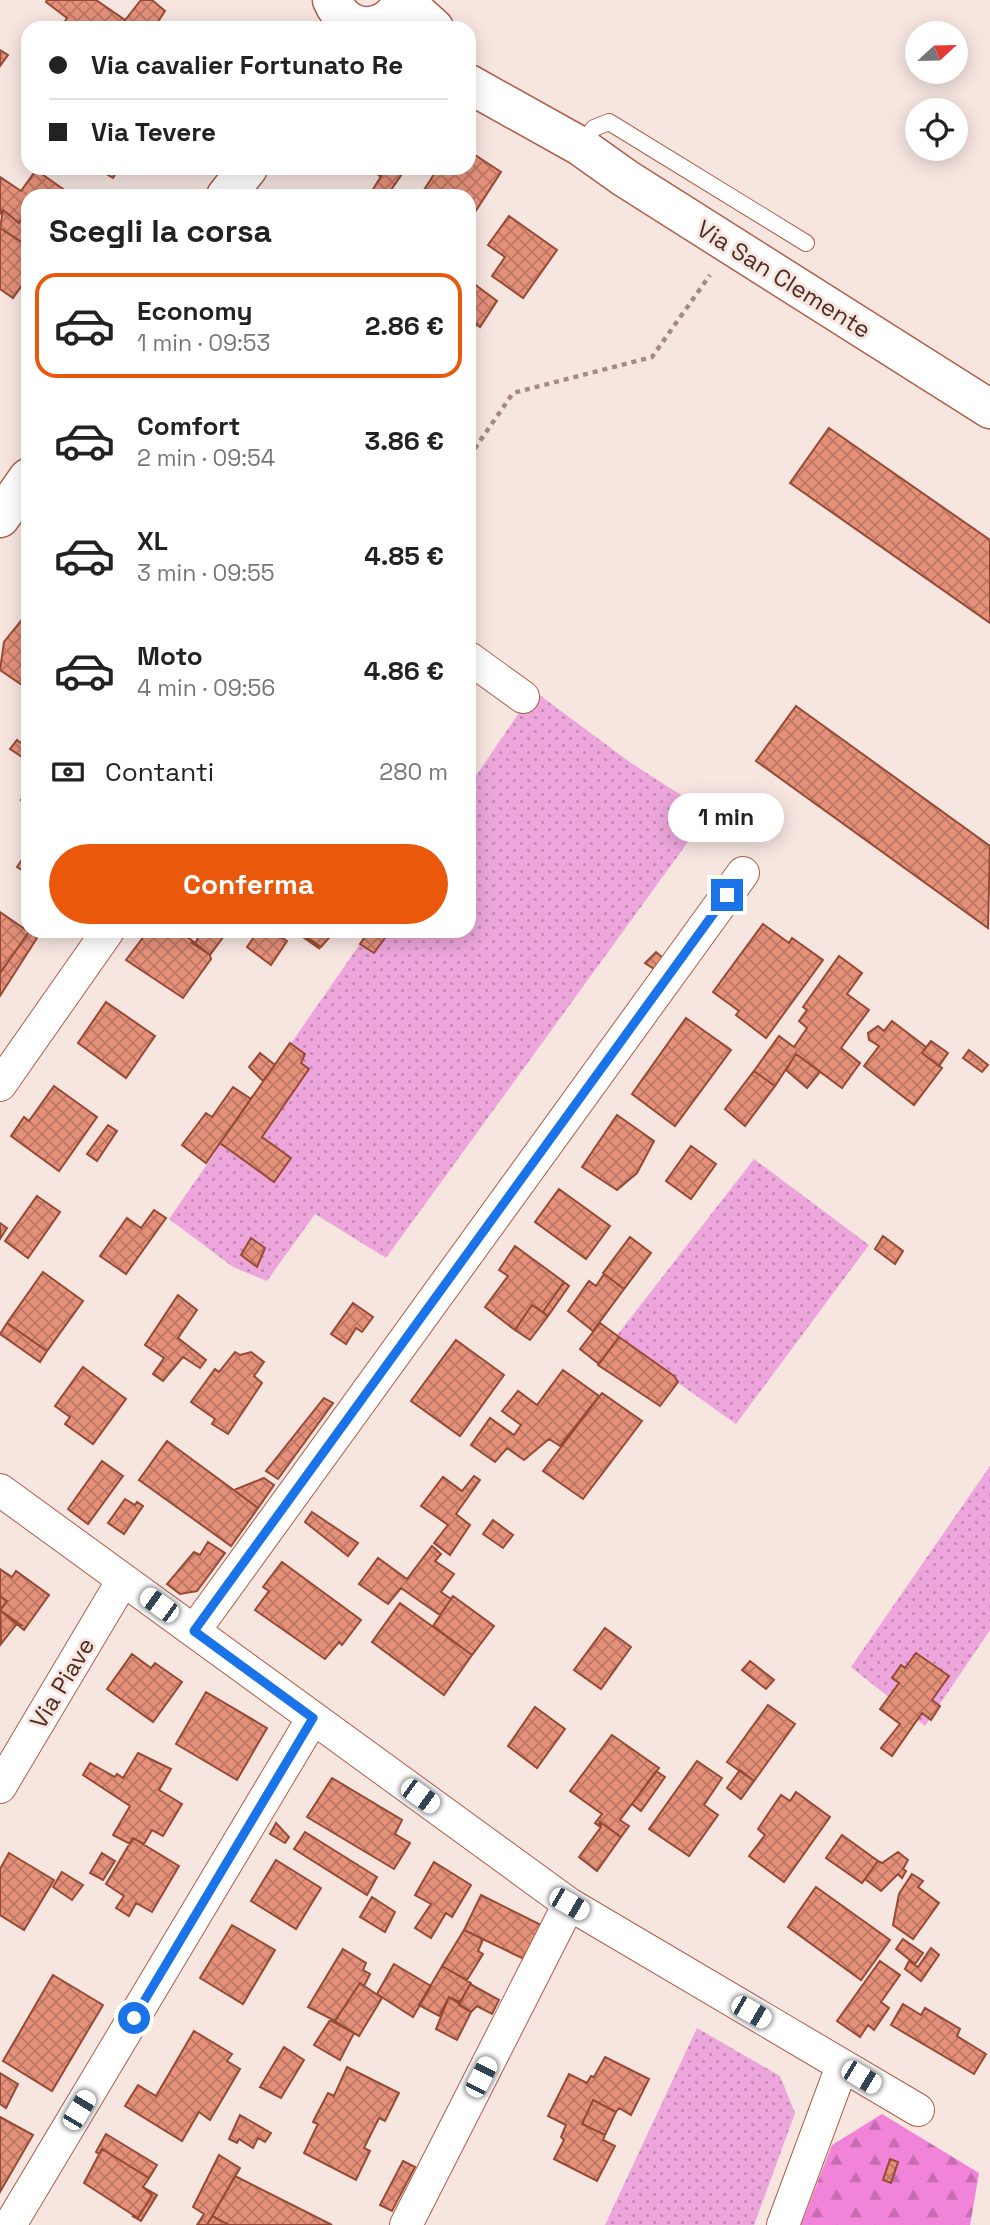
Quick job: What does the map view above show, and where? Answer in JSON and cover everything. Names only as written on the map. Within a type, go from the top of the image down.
[{"type":"main road","points":[[318,21],[332,0],[342,16],[381,18]]},
{"type":"main road","name":"Via San Clemente","points":[[476,60],[563,127],[580,146]]},
{"type":"main road","name":"Via San Clemente","points":[[476,88],[580,146],[625,178],[990,409]]},
{"type":"main road","points":[[229,189],[242,175]]},
{"type":"main road","points":[[0,518],[21,488]]},
{"type":"street","points":[[476,663],[523,697]]},
{"type":"street","points":[[194,1631],[743,873]]},
{"type":"street","points":[[0,1085],[103,938]]},
{"type":"street","points":[[0,1489],[569,1904],[918,2110]]},
{"type":"street","name":"Via Piave","points":[[0,1787],[124,1580]]},
{"type":"street","points":[[10,2225],[313,1718]]},
{"type":"street","points":[[406,2225],[569,1904]]},
{"type":"street","points":[[783,2225],[842,2066]]},
{"type":"lane","points":[[580,146],[594,128],[609,122],[806,243]]},
{"type":"path","points":[[476,447],[513,393],[653,357],[709,274]]},
{"type":"shaded area","points":[[534,691],[631,763],[709,813],[386,1258],[315,1214],[267,1281],[233,1267],[169,1219],[364,938],[476,938],[476,776]]},
{"type":"shaded area","points":[[754,1159],[869,1245],[736,1424],[615,1338]]},
{"type":"shaded area","points":[[990,1466],[990,1630],[925,1726],[851,1667]]},
{"type":"shaded area","points":[[697,2028],[780,2076],[795,2113],[754,2225],[605,2225]]},
{"type":"green space","points":[[882,2114],[979,2173],[970,2225],[801,2225],[832,2145]]},
{"type":"building","points":[[96,0],[125,20],[65,21],[67,18],[46,2]]},
{"type":"building","points":[[141,0],[152,0],[165,11],[159,21],[124,21]]},
{"type":"building","points":[[0,50],[8,55],[0,66]]},
{"type":"building","points":[[476,156],[501,172],[476,210],[476,189],[425,189],[434,175],[476,175]]},
{"type":"building","points":[[32,175],[43,175],[63,189],[22,189]]},
{"type":"building","points":[[382,175],[401,175],[392,189],[373,189]]},
{"type":"building","points":[[0,177],[21,191],[19,223],[3,210],[0,214]]},
{"type":"building","points":[[3,210],[19,223],[21,220],[21,242],[0,228]]},
{"type":"building","points":[[509,216],[557,250],[523,298],[492,276],[505,257],[488,245]]},
{"type":"building","points":[[0,228],[21,242],[21,287],[13,298],[0,289]]},
{"type":"building","points":[[476,285],[497,301],[480,327],[476,324]]},
{"type":"building","points":[[829,428],[990,540],[990,623],[790,483]]},
{"type":"building","points":[[21,621],[21,684],[0,670],[4,642]]},
{"type":"building","points":[[796,706],[990,846],[988,928],[756,761]]},
{"type":"building","points":[[17,740],[21,743],[21,756],[10,749]]},
{"type":"building","points":[[0,912],[21,926],[21,938],[25,938],[0,973]]},
{"type":"building","points":[[763,924],[789,943],[792,938],[823,960],[766,1038],[736,1015],[739,1011],[713,992]]},
{"type":"building","points":[[25,938],[37,938],[0,996],[0,973]]},
{"type":"building","points":[[143,938],[189,938],[210,955],[211,959],[183,998],[126,960]]},
{"type":"building","points":[[198,938],[223,938],[210,955],[192,943]]},
{"type":"building","points":[[253,938],[282,938],[287,941],[271,965],[247,947]]},
{"type":"building","points":[[308,938],[329,938],[321,947]]},
{"type":"building","points":[[364,938],[385,938],[374,953],[360,944]]},
{"type":"building","points":[[656,952],[663,958],[654,969],[645,963]]},
{"type":"building","points":[[839,956],[862,973],[847,994],[869,1010],[841,1048],[860,1063],[842,1088],[796,1054],[775,1086],[754,1071],[779,1036],[794,1047],[807,1028],[799,1021],[807,1010],[803,1007]]},
{"type":"building","points":[[106,1002],[155,1036],[126,1078],[78,1043]]},
{"type":"building","points":[[686,1018],[731,1050],[675,1126],[632,1094]]},
{"type":"building","points":[[892,1021],[926,1047],[922,1053],[942,1068],[914,1105],[864,1066],[879,1046],[869,1040],[868,1033],[878,1026],[884,1031]]},
{"type":"building","points":[[931,1041],[948,1053],[939,1066],[922,1053]]},
{"type":"building","points":[[290,1043],[305,1054],[301,1063],[309,1069],[262,1137],[291,1158],[274,1182],[220,1143]]},
{"type":"building","points":[[969,1050],[988,1065],[982,1072],[963,1058]]},
{"type":"building","points":[[260,1053],[275,1065],[263,1081],[249,1067]]},
{"type":"building","points":[[796,1054],[820,1072],[807,1088],[786,1070]]},
{"type":"building","points":[[754,1071],[775,1086],[745,1126],[725,1109]]},
{"type":"building","points":[[54,1086],[97,1117],[59,1171],[11,1136],[24,1117],[29,1121]]},
{"type":"building","points":[[233,1087],[251,1099],[206,1163],[182,1145],[206,1113],[212,1117]]},
{"type":"building","points":[[617,1115],[654,1141],[637,1173],[617,1190],[582,1167]]},
{"type":"building","points":[[108,1125],[117,1131],[97,1161],[87,1154]]},
{"type":"building","points":[[691,1146],[716,1164],[691,1199],[666,1181]]},
{"type":"building","points":[[559,1189],[610,1226],[586,1259],[535,1222]]},
{"type":"building","points":[[37,1196],[60,1212],[28,1258],[5,1241]]},
{"type":"building","points":[[154,1210],[166,1218],[126,1274],[100,1256],[127,1218],[141,1228]]},
{"type":"building","points":[[0,1223],[7,1228],[0,1239]]},
{"type":"building","points":[[883,1236],[903,1251],[895,1264],[875,1249]]},
{"type":"building","points":[[630,1237],[651,1253],[624,1289],[603,1273]]},
{"type":"building","points":[[251,1238],[265,1248],[257,1267],[241,1255]]},
{"type":"building","points":[[515,1246],[564,1282],[543,1312],[532,1305],[515,1330],[485,1307],[508,1276],[499,1270]]},
{"type":"building","points":[[43,1272],[83,1301],[47,1351],[7,1323]]},
{"type":"building","points":[[604,1274],[624,1289],[593,1331],[568,1311],[589,1281],[596,1286]]},
{"type":"building","points":[[564,1282],[569,1286],[548,1316],[543,1312]]},
{"type":"building","points":[[178,1295],[197,1310],[178,1338],[206,1360],[200,1368],[183,1357],[163,1381],[153,1374],[164,1358],[145,1345]]},
{"type":"building","points":[[353,1303],[373,1317],[362,1332],[356,1328],[346,1344],[331,1334]]},
{"type":"building","points":[[532,1305],[548,1316],[530,1340],[515,1330]]},
{"type":"building","points":[[7,1323],[47,1351],[40,1362],[0,1334]]},
{"type":"building","points":[[600,1323],[619,1337],[599,1364],[580,1349]]},
{"type":"building","points":[[619,1337],[674,1376],[678,1382],[660,1406],[598,1365]]},
{"type":"building","points":[[456,1340],[504,1375],[460,1436],[411,1401]]},
{"type":"building","points":[[235,1352],[240,1355],[251,1352],[264,1362],[254,1376],[262,1383],[228,1434],[212,1424],[215,1419],[191,1402],[215,1369],[219,1372]]},
{"type":"building","points":[[83,1367],[126,1399],[93,1444],[65,1424],[70,1417],[55,1406]]},
{"type":"building","points":[[563,1370],[599,1396],[560,1446],[549,1439],[524,1460],[507,1448],[495,1462],[471,1445],[490,1418],[514,1435],[521,1425],[502,1411],[518,1391],[537,1405]]},
{"type":"building","points":[[602,1393],[642,1421],[583,1499],[543,1471]]},
{"type":"building","points":[[324,1398],[333,1403],[278,1479],[266,1471]]},
{"type":"building","points":[[167,1441],[258,1508],[231,1546],[139,1480]]},
{"type":"building","points":[[102,1461],[123,1476],[88,1524],[68,1509]]},
{"type":"building","points":[[474,1476],[480,1480],[456,1514],[470,1525],[450,1555],[434,1543],[448,1525],[421,1506],[443,1477],[462,1491]]},
{"type":"building","points":[[264,1478],[274,1485],[258,1508],[234,1490]]},
{"type":"building","points":[[125,1499],[143,1506],[124,1534],[108,1523]]},
{"type":"building","points":[[312,1512],[358,1543],[348,1556],[305,1522]]},
{"type":"building","points":[[493,1520],[513,1535],[503,1548],[483,1534]]},
{"type":"building","points":[[208,1542],[225,1553],[197,1591],[180,1594],[167,1584],[194,1552],[200,1555]]},
{"type":"building","points":[[432,1546],[441,1554],[435,1561],[454,1574],[441,1592],[451,1599],[440,1615],[401,1588],[388,1604],[359,1584],[378,1558],[407,1579]]},
{"type":"building","points":[[282,1562],[361,1620],[342,1645],[339,1642],[325,1659],[255,1610],[269,1591],[263,1587]]},
{"type":"building","points":[[0,1569],[12,1577],[16,1571],[49,1595],[24,1630],[0,1610],[7,1601],[0,1596]]},
{"type":"building","points":[[0,1596],[7,1601],[0,1610]]},
{"type":"building","points":[[453,1596],[494,1626],[472,1655],[433,1626]]},
{"type":"building","points":[[400,1603],[472,1655],[444,1695],[372,1642]]},
{"type":"building","points":[[0,1610],[21,1625],[16,1625],[1,1644]]},
{"type":"building","points":[[605,1628],[631,1647],[601,1689],[574,1670]]},
{"type":"building","points":[[916,1653],[949,1676],[932,1700],[940,1706],[931,1720],[922,1713],[892,1756],[881,1748],[900,1724],[880,1709],[899,1683],[892,1678],[901,1665],[905,1668]]},
{"type":"building","points":[[132,1654],[151,1668],[155,1663],[182,1682],[153,1722],[107,1689]]},
{"type":"building","points":[[750,1661],[774,1680],[766,1689],[742,1670]]},
{"type":"building","points":[[206,1692],[267,1728],[237,1780],[176,1744]]},
{"type":"building","points":[[768,1705],[795,1724],[754,1781],[727,1762]]},
{"type":"building","points":[[535,1707],[565,1729],[537,1768],[508,1746]]},
{"type":"building","points":[[612,1735],[659,1768],[620,1820],[629,1826],[621,1837],[600,1822],[599,1826],[595,1823],[602,1814],[570,1791]]},
{"type":"building","points":[[138,1753],[171,1769],[159,1790],[182,1804],[163,1836],[152,1830],[144,1844],[133,1838],[130,1844],[113,1835],[130,1806],[83,1775],[90,1763],[115,1777],[117,1774],[123,1778]]},
{"type":"building","points":[[697,1761],[722,1778],[704,1805],[718,1815],[689,1856],[649,1829]]},
{"type":"building","points":[[740,1770],[754,1781],[741,1799],[727,1788]]},
{"type":"building","points":[[656,1771],[665,1777],[641,1811],[632,1804]]},
{"type":"building","points":[[332,1778],[402,1820],[395,1834],[410,1843],[394,1869],[307,1817]]},
{"type":"building","points":[[796,1792],[830,1817],[784,1882],[749,1856],[765,1835],[758,1829],[781,1795],[790,1801]]},
{"type":"building","points":[[600,1822],[621,1837],[597,1871],[579,1857],[601,1827]]},
{"type":"building","points":[[276,1823],[289,1837],[285,1843],[270,1834]]},
{"type":"building","points":[[305,1832],[377,1877],[367,1895],[294,1849]]},
{"type":"building","points":[[842,1835],[878,1861],[862,1883],[826,1858]]},
{"type":"building","points":[[133,1838],[179,1866],[152,1912],[136,1903],[129,1916],[116,1908],[124,1896],[106,1884]]},
{"type":"building","points":[[898,1852],[908,1860],[902,1878],[898,1874],[881,1891],[865,1879],[878,1861],[882,1863]]},
{"type":"building","points":[[9,1853],[54,1880],[24,1930],[0,1915],[0,1869]]},
{"type":"building","points":[[102,1853],[115,1861],[103,1880],[90,1873]]},
{"type":"building","points":[[276,1860],[321,1888],[296,1929],[251,1901]]},
{"type":"building","points":[[434,1862],[471,1885],[452,1917],[446,1913],[431,1938],[415,1928],[431,1904],[415,1895]]},
{"type":"building","points":[[62,1872],[83,1885],[72,1900],[53,1887]]},
{"type":"building","points":[[912,1874],[923,1881],[918,1887],[939,1903],[913,1939],[893,1925],[899,1894]]},
{"type":"building","points":[[816,1887],[890,1940],[861,1980],[788,1927]]},
{"type":"building","points":[[481,1895],[541,1925],[524,1959],[464,1930]]},
{"type":"building","points":[[372,1897],[395,1912],[385,1932],[360,1917]]},
{"type":"building","points":[[232,1925],[275,1950],[243,2004],[200,1978]]},
{"type":"building","points":[[464,1930],[481,1938],[478,1951],[483,1954],[467,1980],[442,1966]]},
{"type":"building","points":[[903,1939],[923,1953],[915,1964],[896,1949]]},
{"type":"building","points":[[931,1948],[939,1955],[921,1981],[905,1969],[909,1961],[918,1967]]},
{"type":"building","points":[[343,1949],[366,1963],[363,1970],[370,1974],[364,1986],[360,1983],[335,2021],[308,2007]]},
{"type":"building","points":[[880,1961],[900,1975],[881,2002],[889,2008],[874,2030],[868,2025],[860,2037],[837,2021]]},
{"type":"building","points":[[394,1964],[431,1986],[413,2017],[377,1994]]},
{"type":"building","points":[[442,1966],[471,1983],[460,2002],[449,1997],[439,2016],[419,2005]]},
{"type":"building","points":[[53,1975],[103,2005],[52,2091],[3,2061]]},
{"type":"building","points":[[360,1983],[382,1998],[359,2036],[335,2021]]},
{"type":"building","points":[[470,1984],[499,2000],[492,2014],[477,2006],[471,2012],[459,2005]]},
{"type":"building","points":[[449,1997],[471,2012],[457,2040],[436,2029]]},
{"type":"building","points":[[903,2004],[921,2015],[925,2008],[960,2029],[957,2036],[986,2054],[974,2074],[891,2025]]},
{"type":"building","points":[[330,2020],[354,2033],[340,2060],[314,2045]]},
{"type":"building","points":[[194,2031],[232,2054],[227,2061],[240,2069],[210,2120],[199,2112],[182,2141],[125,2106],[138,2085],[156,2096]]},
{"type":"building","points":[[284,2047],[304,2060],[281,2098],[260,2087]]},
{"type":"building","points":[[605,2057],[649,2079],[631,2115],[619,2108],[616,2112],[593,2100],[582,2124],[605,2135],[603,2140],[615,2146],[597,2181],[554,2159],[564,2140],[561,2137],[566,2125],[548,2116],[569,2074],[587,2083],[591,2076],[594,2077]]},
{"type":"building","points":[[347,2067],[399,2093],[385,2121],[379,2118],[364,2148],[370,2151],[356,2180],[304,2153],[318,2124],[313,2122],[316,2116],[328,2093],[334,2096]]},
{"type":"building","points":[[0,2073],[18,2084],[6,2108],[0,2104]]},
{"type":"building","points":[[593,2100],[616,2112],[605,2135],[582,2124]]},
{"type":"building","points":[[240,2115],[271,2133],[265,2142],[258,2138],[253,2148],[239,2139],[237,2143],[229,2139]]},
{"type":"building","points":[[0,2117],[33,2135],[0,2192]]},
{"type":"building","points":[[106,2134],[157,2165],[149,2178],[102,2149],[99,2154],[96,2152]]},
{"type":"building","points":[[102,2149],[149,2178],[143,2187],[152,2195],[138,2218],[84,2183]]},
{"type":"building","points":[[219,2155],[240,2168],[207,2225],[197,2225],[204,2214],[193,2207]]},
{"type":"building","points":[[890,2159],[898,2162],[891,2183],[883,2180]]},
{"type":"building","points":[[403,2161],[415,2167],[392,2211],[380,2205]]},
{"type":"building","points":[[235,2176],[332,2225],[229,2225],[212,2216]]},
{"type":"building","points":[[143,2187],[157,2195],[141,2221],[132,2216],[138,2218],[152,2195]]},
{"type":"building","points":[[212,2216],[229,2225],[207,2225]]},
{"type":"route","points":[[134,2018],[313,1718],[194,1631],[727,895]]}]
